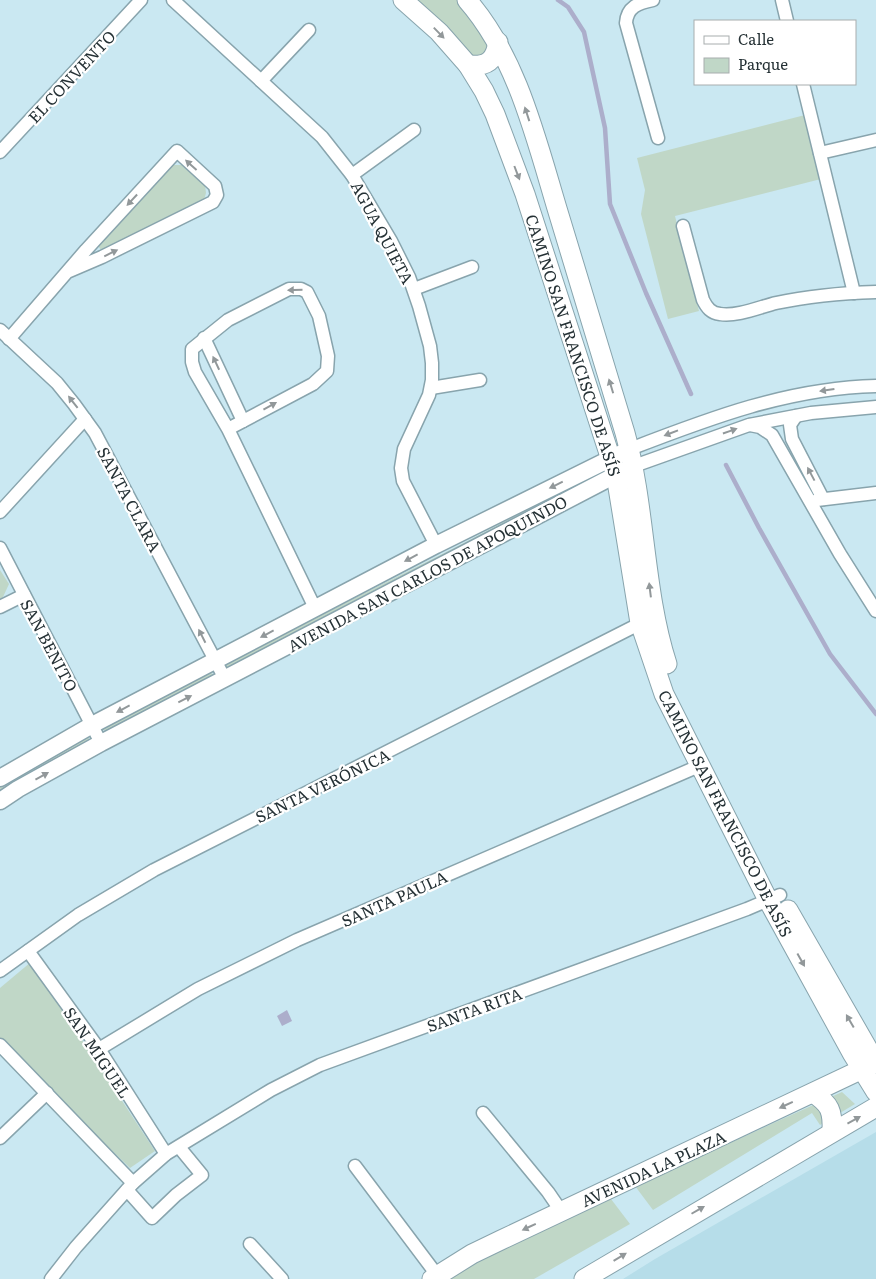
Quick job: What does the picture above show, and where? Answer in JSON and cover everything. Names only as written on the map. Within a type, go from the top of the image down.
[{"type":"main road","name":"CAMINO SAN FRANCISCO DE ASÍS","points":[[403,0],[439,32],[468,65],[495,114],[535,224],[614,466],[664,694],[700,766],[872,1064],[876,1092]]},
{"type":"main road","name":"CAMINO SAN FRANCISCO DE ASÍS","points":[[467,0],[498,42],[508,62],[522,100],[632,458],[647,620],[662,650],[676,690],[774,897]]},
{"type":"main road","points":[[468,65],[479,66],[489,61],[496,53],[498,42]]},
{"type":"main road","points":[[535,224],[558,213]]},
{"type":"main road","name":"AVENIDA LA PLAZA","points":[[435,1277],[501,1240],[872,1064]]},
{"type":"main road","points":[[813,1093],[824,1100],[829,1108],[832,1117],[832,1132]]},
{"type":"main road","points":[[584,1279],[876,1107]]},
{"type":"street","name":"EL CONVENTO","points":[[0,152],[141,0]]},
{"type":"street","name":"AGUA QUIETA","points":[[173,0],[322,137],[352,174],[391,241],[414,290],[430,346],[432,372],[431,388],[423,410],[404,448],[401,468],[406,489],[436,544]]},
{"type":"street","points":[[653,0],[638,4],[630,9],[626,17],[626,23],[658,138]]},
{"type":"street","points":[[782,0],[787,20]]},
{"type":"street","points":[[261,81],[309,30]]},
{"type":"street","points":[[802,85],[854,292]]},
{"type":"street","name":"AGUA QUIETA","points":[[352,174],[414,130]]},
{"type":"street","points":[[820,153],[876,140]]},
{"type":"street","name":"SANTA CLARA","points":[[67,272],[102,257],[213,202],[217,195],[215,186],[177,151],[67,272],[5,334],[57,383],[95,433],[225,679]]},
{"type":"street","points":[[683,226],[703,300],[708,309],[713,312],[728,315],[797,299],[854,292],[876,292]]},
{"type":"street","name":"AGUA QUIETA","points":[[414,290],[472,267]]},
{"type":"street","points":[[228,429],[312,384],[327,371],[328,356],[320,316],[307,292],[301,289],[289,290],[228,320],[192,349],[192,362],[195,372],[228,429],[315,608]]},
{"type":"street","points":[[204,338],[243,421]]},
{"type":"street","points":[[431,388],[480,380]]},
{"type":"street","name":"AVENIDA SAN CARLOS DE APOQUINDO","points":[[0,778],[92,725],[436,544],[632,458],[701,422],[764,402],[794,395],[834,389],[876,386]]},
{"type":"street","name":"AVENIDA SAN CARLOS DE APOQUINDO","points":[[632,458],[749,425],[836,410],[876,407]]},
{"type":"street","points":[[796,416],[790,425],[792,439],[824,499]]},
{"type":"street","points":[[0,512],[85,420]]},
{"type":"street","points":[[749,425],[760,427],[772,435],[809,502],[876,611]]},
{"type":"street","name":"AVENIDA SAN CARLOS DE APOQUINDO","points":[[0,801],[101,743],[225,679],[614,466]]},
{"type":"street","points":[[809,502],[876,493]]},
{"type":"street","name":"SAN BENITO","points":[[0,548],[101,743]]},
{"type":"street","points":[[0,607],[24,595]]},
{"type":"street","name":"SANTA VERÓNICA","points":[[0,971],[78,916],[154,870],[647,620]]},
{"type":"street","name":"SANTA PAULA","points":[[99,1049],[198,989],[297,940],[700,766]]},
{"type":"street","name":"SANTA RITA","points":[[51,1279],[130,1187],[166,1154],[271,1090],[320,1065],[774,897]]},
{"type":"street","name":"SAN MIGUEL","points":[[28,951],[99,1049],[166,1154]]},
{"type":"street","points":[[0,1045],[47,1093],[130,1187],[152,1218],[176,1195],[202,1175],[178,1146]]},
{"type":"street","points":[[0,1138],[47,1093]]},
{"type":"street","points":[[483,1112],[548,1192],[561,1211]]},
{"type":"street","points":[[355,1166],[435,1277]]},
{"type":"street","points":[[250,1244],[282,1279]]},
{"type":"shaded area","points":[[287,1010],[292,1021],[282,1026],[277,1016]]},
{"type":"shaded area","points":[[876,1132],[876,1279],[623,1279],[655,1259]]},
{"type":"green space","points":[[414,0],[458,0],[490,42],[487,57],[470,58]]},
{"type":"green space","points":[[805,115],[821,179],[675,216],[699,311],[668,319],[641,214],[645,190],[637,158]]},
{"type":"green space","points":[[171,165],[182,165],[205,185],[206,193],[204,200],[102,251],[98,246]]},
{"type":"green space","points":[[597,473],[600,478],[227,668],[225,667],[226,663],[458,546]]},
{"type":"green space","points":[[0,570],[9,584],[3,597],[0,599]]},
{"type":"green space","points":[[209,672],[213,674],[212,678],[107,731],[103,730],[103,727]]},
{"type":"green space","points":[[89,736],[89,739],[0,794],[0,787]]},
{"type":"green space","points":[[31,962],[155,1151],[130,1168],[50,1091],[0,1038],[0,988]]},
{"type":"green space","points":[[842,1092],[855,1104],[820,1125],[812,1113],[653,1210],[635,1186]]},
{"type":"green space","points":[[611,1199],[630,1224],[534,1279],[446,1279],[577,1210]]},
{"type":"waterway","points":[[558,0],[568,7],[584,32],[605,128],[610,204],[646,293],[691,394]]},
{"type":"waterway","points":[[726,465],[830,654],[876,714]]}]
